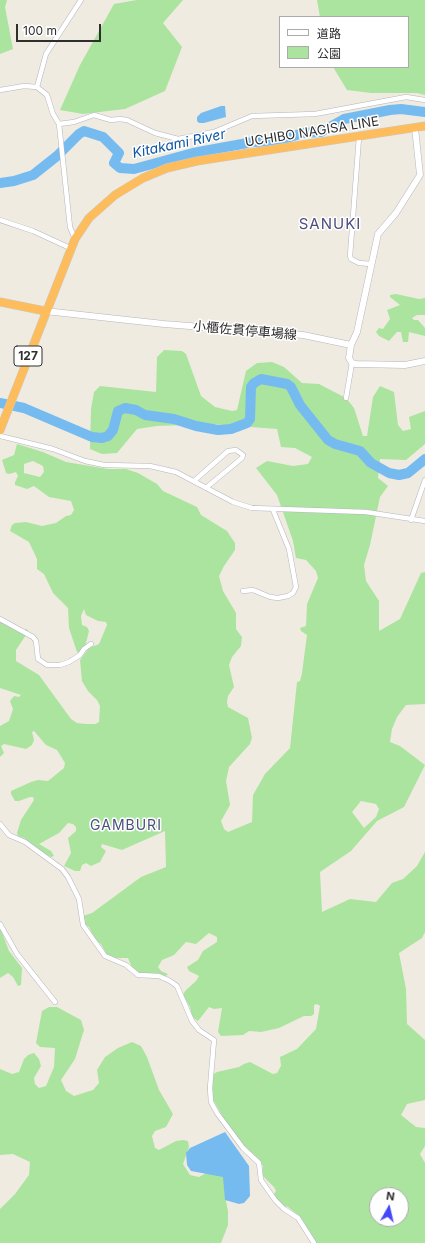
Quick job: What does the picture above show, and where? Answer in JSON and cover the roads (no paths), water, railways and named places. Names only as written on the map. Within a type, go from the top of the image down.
[{"type":"highway","name":"UCHIBO NAGISA LINE","points":[[0,430],[74,239],[89,218],[115,195],[143,178],[167,168],[197,161],[425,126]]},
{"type":"highway","points":[[0,302],[46,311]]},
{"type":"main road","points":[[415,128],[420,175],[396,213],[378,234],[357,332],[351,345],[349,358],[352,363],[405,365],[425,361]]},
{"type":"main road","name":"小櫃佐貫停車場線","points":[[46,311],[164,324],[303,336],[351,345]]},
{"type":"street","points":[[37,87],[46,54],[81,0]]},
{"type":"street","points":[[0,90],[24,86],[37,87],[47,95],[52,114],[59,124],[70,227],[74,239]]},
{"type":"street","points":[[59,124],[74,122],[94,115],[111,120],[127,120],[155,133],[178,139],[214,132],[252,116],[315,114],[406,97],[425,100]]},
{"type":"street","points":[[359,137],[350,256],[351,259],[359,263],[371,264]]},
{"type":"street","points":[[0,220],[33,231],[70,248]]},
{"type":"street","points":[[346,398],[352,363]]},
{"type":"street","points":[[0,436],[53,449],[85,461],[104,465],[150,466],[176,472],[233,502],[252,508],[273,510],[366,512],[425,522]]},
{"type":"street","points":[[194,481],[228,451],[236,450],[243,455],[242,458],[207,487]]},
{"type":"street","points":[[411,520],[425,480]]},
{"type":"street","points":[[243,591],[253,590],[270,598],[278,598],[288,596],[293,593],[296,587],[289,549],[273,510]]},
{"type":"street","points":[[0,619],[33,637],[36,641],[38,659],[46,665],[60,665],[69,662],[80,655],[84,649],[91,644]]},
{"type":"street","points":[[0,824],[9,835],[25,842],[62,868],[79,899],[83,925],[105,956],[126,965],[138,974],[159,976],[177,986],[192,1021],[199,1030],[214,1040],[210,1088],[211,1102],[217,1113],[243,1148],[259,1163],[261,1180],[284,1209],[298,1218],[314,1243]]},
{"type":"street","points":[[0,924],[17,954],[54,1002]]},
{"type":"water","points":[[225,106],[226,117],[204,123],[199,123],[197,121],[197,117],[201,113]]},
{"type":"water","points":[[225,1132],[249,1166],[250,1196],[244,1203],[239,1204],[225,1200],[223,1177],[191,1171],[187,1165],[186,1153],[190,1148]]},
{"type":"waterway","name":"Kitakami River","points":[[0,183],[14,181],[33,175],[57,156],[84,131],[103,137],[119,153],[114,163],[120,168],[134,169],[193,153],[253,142],[277,141],[303,133],[321,132],[344,119],[401,109],[425,112]]},
{"type":"waterway","points":[[0,403],[24,408],[92,437],[102,438],[108,436],[113,430],[118,411],[125,408],[136,410],[145,415],[174,419],[196,426],[218,430],[231,429],[247,423],[250,419],[251,387],[254,383],[261,379],[287,384],[291,387],[300,405],[328,440],[335,444],[360,451],[371,463],[389,473],[399,475],[408,473],[425,459]]},
{"type":"district","name":"SANUKI","points":[[330,224]]},
{"type":"district","name":"GAMBURI","points":[[126,826]]}]
